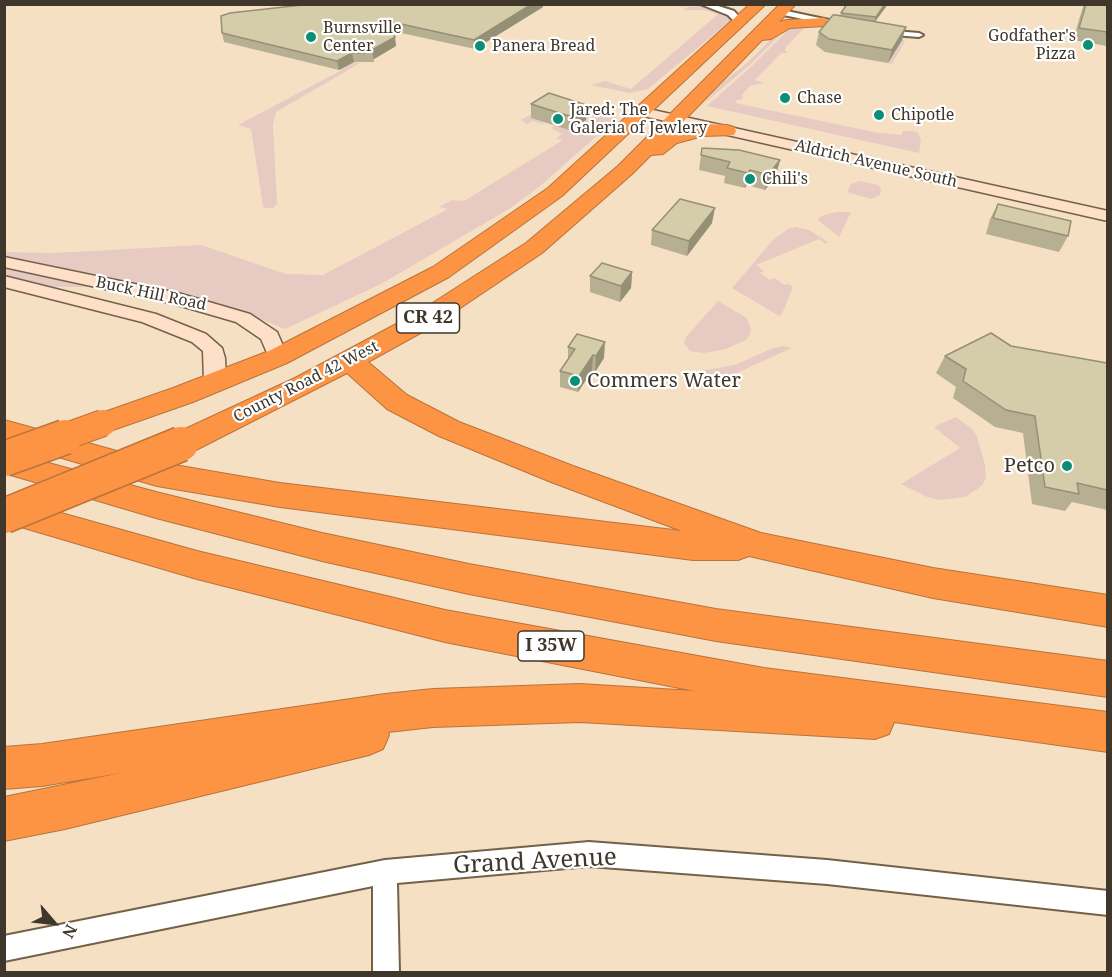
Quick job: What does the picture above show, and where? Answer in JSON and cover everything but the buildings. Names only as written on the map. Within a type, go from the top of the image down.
[{"type":"highway","name":"County Road 42 West","points":[[4,516],[181,444],[305,385],[476,288],[534,248],[590,203],[681,115],[785,6]]},
{"type":"highway","points":[[741,54],[760,22],[747,11]]},
{"type":"highway","name":"County Road 42 West","points":[[4,460],[278,357],[441,272],[555,192],[649,107],[747,11]]},
{"type":"highway","points":[[741,54],[787,24],[836,22]]},
{"type":"highway","points":[[590,203],[670,139],[692,132],[727,131]]},
{"type":"highway","points":[[278,357],[305,385]]},
{"type":"highway","points":[[350,361],[397,402],[449,429],[562,474],[760,546],[933,583],[1107,611]]},
{"type":"highway","points":[[4,430],[157,474],[280,495],[693,546],[760,546]]},
{"type":"highway","points":[[4,460],[156,505],[311,544],[470,579],[716,625],[1107,679]]},
{"type":"highway","name":"I 35W","points":[[4,509],[197,565],[445,626],[764,686],[1107,734]]},
{"type":"highway","points":[[4,819],[65,808],[385,731],[516,704]]},
{"type":"highway","points":[[4,768],[42,765],[385,713],[516,704],[636,705],[1107,734]]},
{"type":"street","points":[[703,4],[731,13],[747,11]]},
{"type":"street","points":[[785,6],[836,22]]},
{"type":"street","points":[[785,6],[836,22]]},
{"type":"street","name":"Aldrich Avenue South","points":[[649,107],[1107,202]]},
{"type":"street","name":"Aldrich Avenue South","points":[[681,115],[727,131],[1107,216]]},
{"type":"street","name":"Buck Hill Road","points":[[4,262],[178,299],[243,318],[270,336],[278,357]]},
{"type":"street","name":"Buck Hill Road","points":[[4,281],[149,318],[199,338],[212,348],[215,358],[215,382]]},
{"type":"street","name":"Grand Avenue","points":[[4,949],[385,872],[590,854],[827,872],[1107,903]]},
{"type":"street","points":[[385,872],[386,972]]},
{"type":"shaded area","points":[[699,6],[719,9],[728,14],[731,20],[648,89],[629,93],[591,85],[605,81],[631,89],[718,14],[705,10],[683,10]]},
{"type":"shaded area","points":[[809,23],[902,38],[905,41],[892,64],[824,27],[805,27],[786,47],[785,51],[788,53],[781,53],[755,80],[764,83],[750,86],[742,95],[743,99],[735,103],[879,133],[902,135],[903,131],[913,131],[918,133],[921,140],[919,153],[707,106],[791,27]]},
{"type":"shaded area","points":[[788,27],[751,64],[702,105],[724,81],[746,64],[773,37]]},
{"type":"shaded area","points":[[353,58],[354,62],[360,63],[276,112],[273,125],[277,204],[273,208],[265,208],[251,129],[238,125],[340,71]]},
{"type":"shaded area","points":[[566,101],[609,111],[617,118],[539,187],[509,209],[381,284],[285,329],[232,308],[179,293],[121,287],[5,287],[4,252],[53,253],[201,245],[286,274],[323,275],[448,209],[439,207],[452,200],[464,201],[563,140],[556,139],[562,134],[551,128],[555,125],[532,118],[545,123],[532,121],[527,124],[521,120],[553,102]]},
{"type":"shaded area","points":[[860,181],[878,185],[881,188],[880,195],[871,199],[847,192],[851,184]]},
{"type":"shaded area","points":[[836,212],[851,212],[839,237],[818,220],[821,216]]},
{"type":"shaded area","points":[[796,227],[809,230],[828,242],[826,244],[819,239],[756,265],[764,271],[760,273],[770,280],[775,278],[784,285],[788,284],[793,287],[782,314],[779,316],[732,288],[773,240],[788,229]]},
{"type":"shaded area","points":[[718,301],[747,318],[751,329],[750,335],[746,340],[726,349],[704,353],[690,351],[684,343],[686,337]]},
{"type":"shaded area","points":[[783,346],[792,348],[699,390],[694,380],[694,372],[735,365],[773,348]]},
{"type":"shaded area","points":[[956,417],[973,430],[977,437],[985,465],[986,478],[982,486],[965,497],[940,500],[927,497],[901,484],[960,448],[934,427]]},
{"type":"place","name":"Burnsville Center","points":[[311,37]]},
{"type":"place","name":"Godfather's Pizza","points":[[1088,45]]},
{"type":"place","name":"Panera Bread","points":[[480,46]]},
{"type":"place","name":"Chase","points":[[785,98]]},
{"type":"place","name":"Chipotle","points":[[879,115]]},
{"type":"place","name":"Jared: The Galeria of Jewlery","points":[[558,119]]},
{"type":"place","name":"Chili's","points":[[750,179]]},
{"type":"place","name":"Commers Water","points":[[575,381]]},
{"type":"place","name":"Petco","points":[[1067,466]]}]
